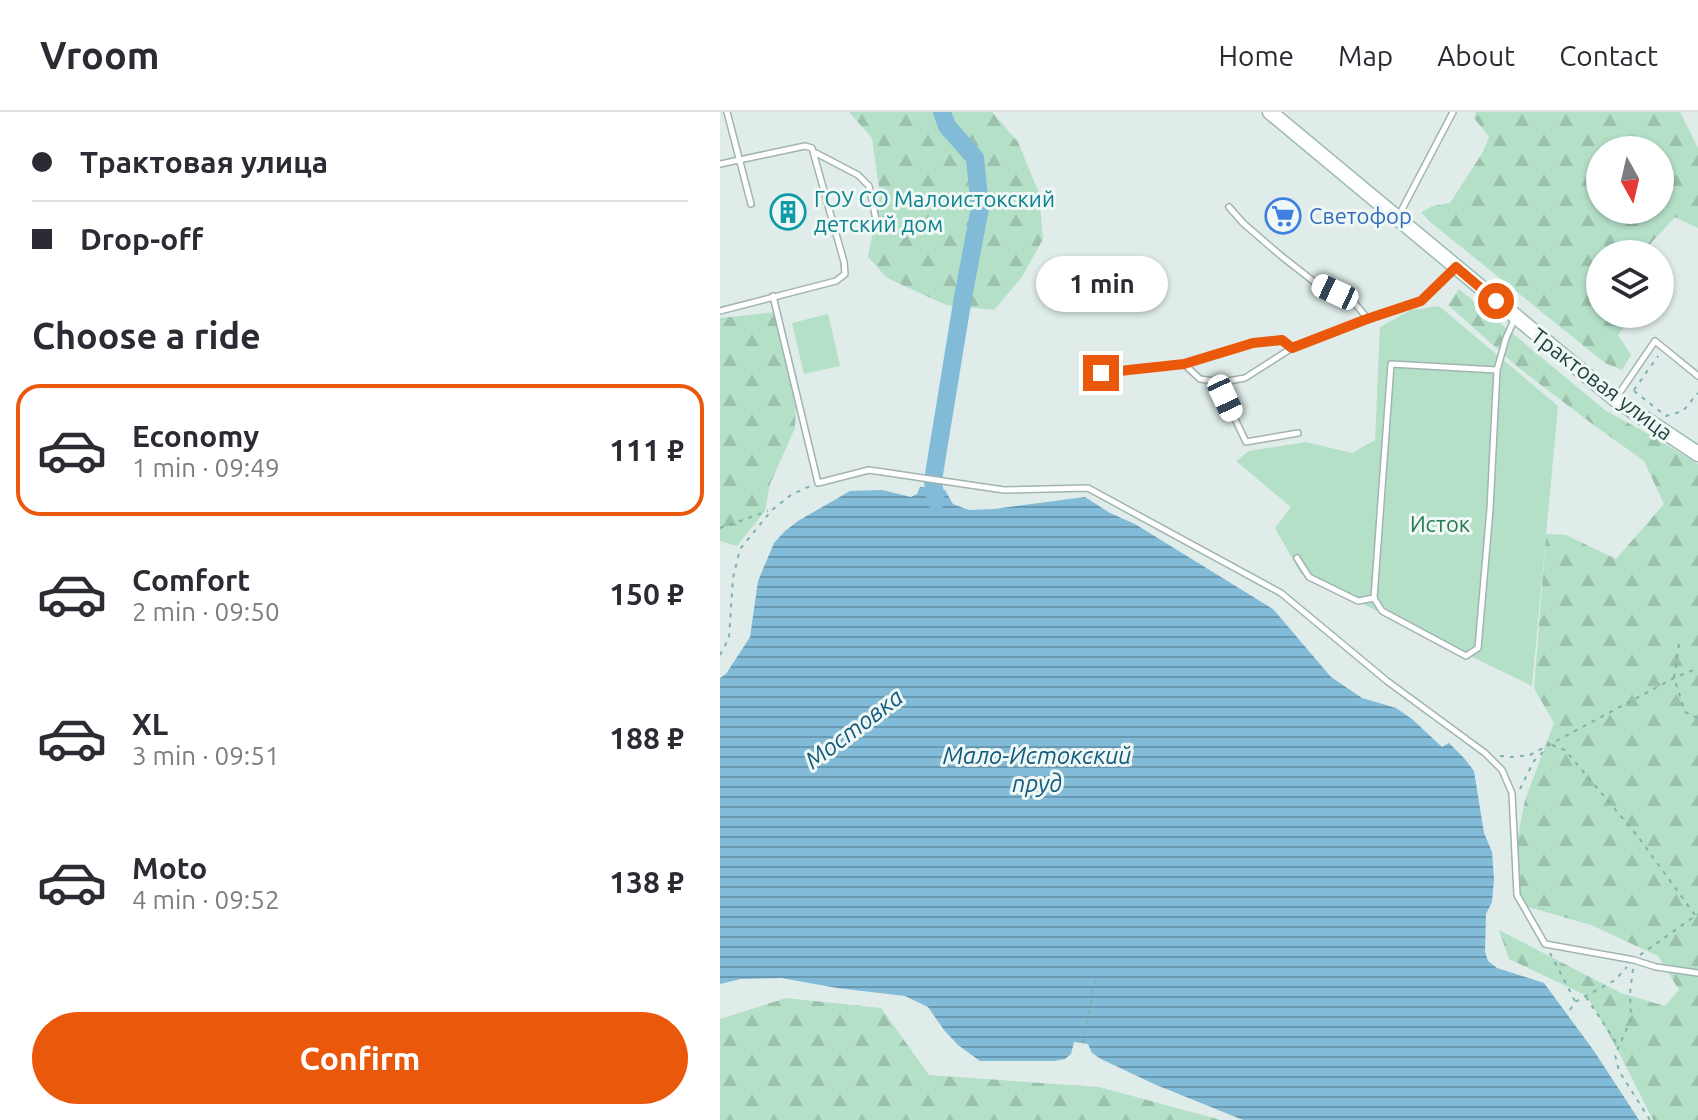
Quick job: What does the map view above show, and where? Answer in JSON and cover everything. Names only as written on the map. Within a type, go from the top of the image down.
[{"type":"main road","name":"Трактовая улица","points":[[1279,115],[1615,399],[1698,454]]},
{"type":"lane","points":[[727,112],[751,204]]},
{"type":"lane","points":[[1398,218],[1453,112]]},
{"type":"lane","points":[[720,164],[805,146],[812,148],[845,274],[836,281],[720,311]]},
{"type":"lane","points":[[815,153],[858,175],[869,186],[878,229]]},
{"type":"lane","points":[[1229,207],[1243,223],[1317,284],[1353,301],[1367,319]]},
{"type":"lane","points":[[1184,364],[1200,379],[1223,382],[1245,378],[1292,348],[1421,301],[1456,267]]},
{"type":"lane","points":[[773,296],[818,483],[869,470],[1004,490],[1088,488],[1281,593],[1387,681],[1485,753],[1502,770],[1512,793],[1517,895],[1545,944],[1698,973]]},
{"type":"lane","points":[[1497,370],[1391,364],[1374,598],[1382,611],[1466,656],[1478,648],[1490,509],[1497,370],[1515,317]]},
{"type":"lane","points":[[1101,373],[1184,364],[1253,343],[1282,340],[1292,348]]},
{"type":"lane","points":[[1615,399],[1655,341],[1698,376]]},
{"type":"lane","points":[[1223,382],[1225,398],[1246,442],[1298,433]]},
{"type":"lane","points":[[1297,558],[1309,577],[1358,601],[1374,598]]},
{"type":"path","points":[[1664,348],[1632,393],[1666,416],[1683,411],[1698,393]]},
{"type":"path","points":[[720,655],[729,638],[733,578],[740,549],[772,510],[791,495],[818,483]]},
{"type":"path","points":[[720,528],[772,510]]},
{"type":"path","points":[[1679,644],[1674,678],[1685,712],[1698,718]]},
{"type":"path","points":[[1485,753],[1511,757],[1530,755],[1698,668]]},
{"type":"path","points":[[1512,793],[1519,791],[1534,761],[1551,744]]},
{"type":"path","points":[[1551,744],[1565,750],[1636,834],[1697,914],[1634,960],[1615,980],[1575,1002],[1570,1010]]},
{"type":"path","points":[[1545,944],[1575,1002]]},
{"type":"path","points":[[1634,960],[1631,1019],[1615,1055],[1619,1071],[1650,1120]]},
{"type":"path","points":[[1083,1043],[1095,980]]},
{"type":"path","points":[[1586,996],[1619,1046]]},
{"type":"green space","points":[[849,112],[992,112],[1018,142],[1039,193],[1043,239],[1022,277],[994,310],[946,305],[887,278],[868,257],[880,195],[872,138]]},
{"type":"green space","points":[[1476,112],[1680,112],[1698,148],[1698,228],[1674,218],[1674,136],[1586,136],[1586,224],[1669,224],[1654,240],[1586,240],[1586,328],[1623,328],[1618,335],[1631,355],[1622,370],[1605,363],[1421,212],[1450,203],[1483,152],[1489,137],[1474,118]]},
{"type":"green space","points":[[1459,289],[1606,411],[1698,464],[1698,1120],[1653,1120],[1587,996],[1509,959],[1499,930],[1621,993],[1665,1006],[1679,990],[1658,956],[1591,925],[1521,905],[1514,857],[1525,800],[1554,723],[1534,688],[1546,534],[1566,535],[1616,559],[1664,504],[1644,461],[1520,369],[1448,305]]},
{"type":"green space","name":"Исток","points":[[1439,306],[1558,406],[1532,686],[1301,574],[1275,528],[1291,507],[1236,461],[1249,451],[1306,442],[1352,453],[1375,440],[1380,327],[1411,310]]},
{"type":"green space","points":[[776,312],[797,377],[795,428],[770,484],[765,511],[737,546],[720,541],[720,318]]},
{"type":"green space","points":[[828,314],[840,366],[804,374],[792,323]]},
{"type":"green space","points":[[786,998],[881,1008],[929,1075],[1099,1087],[1221,1120],[720,1120],[720,1019]]},
{"type":"water","name":"Мало-Истокский пруд","points":[[931,482],[945,490],[953,504],[969,510],[1085,497],[1273,609],[1331,677],[1362,698],[1396,708],[1442,747],[1449,743],[1474,771],[1484,833],[1492,852],[1492,902],[1486,914],[1485,952],[1488,961],[1497,968],[1544,983],[1639,1120],[1243,1120],[1101,1059],[1092,1053],[1088,1044],[1074,1042],[1071,1054],[1054,1061],[980,1061],[958,1045],[928,1007],[905,996],[781,978],[741,979],[720,984],[720,678],[726,674],[750,637],[758,581],[774,543],[785,531],[850,491],[882,490],[911,497],[917,494],[920,487],[930,488]]},
{"type":"waterway","name":"Исток","points":[[936,501],[933,482],[935,468],[980,208],[975,158],[947,126],[942,112]]},
{"type":"place","name":"ГОУ СО Малоистокский детский дом","points":[[788,212]]},
{"type":"place","name":"Светофор","points":[[1283,216]]},
{"type":"route","points":[[1101,373],[1184,364],[1253,343],[1282,340],[1292,348],[1421,301],[1456,267],[1496,301]]},
{"type":"water label","name":"Мостовка","points":[[854,729]]}]
